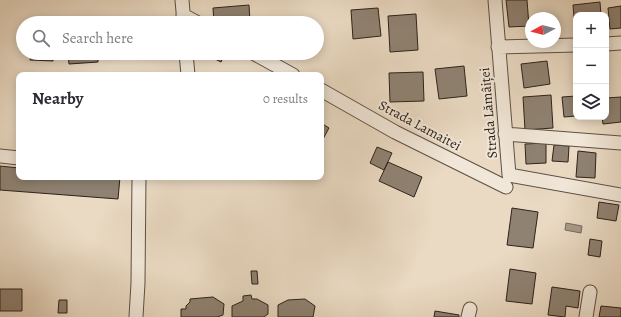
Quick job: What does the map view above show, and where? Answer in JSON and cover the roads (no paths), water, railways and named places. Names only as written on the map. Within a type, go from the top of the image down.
[{"type":"street","points":[[182,0],[184,16]]},
{"type":"street","name":"Strada Lămâiței","points":[[495,0],[507,181]]},
{"type":"street","points":[[609,44],[621,43]]},
{"type":"street","name":"Strada Lămâiței","points":[[498,47],[573,45]]},
{"type":"street","points":[[187,60],[188,72]]},
{"type":"street","points":[[266,60],[288,72]]},
{"type":"street","name":"Strada Lamaitei","points":[[324,92],[395,132],[507,181],[621,195]]},
{"type":"street","points":[[505,134],[621,143]]},
{"type":"street","points":[[0,156],[16,158]]},
{"type":"street","points":[[136,317],[138,283],[139,180]]},
{"type":"street","points":[[586,317],[590,292]]}]
